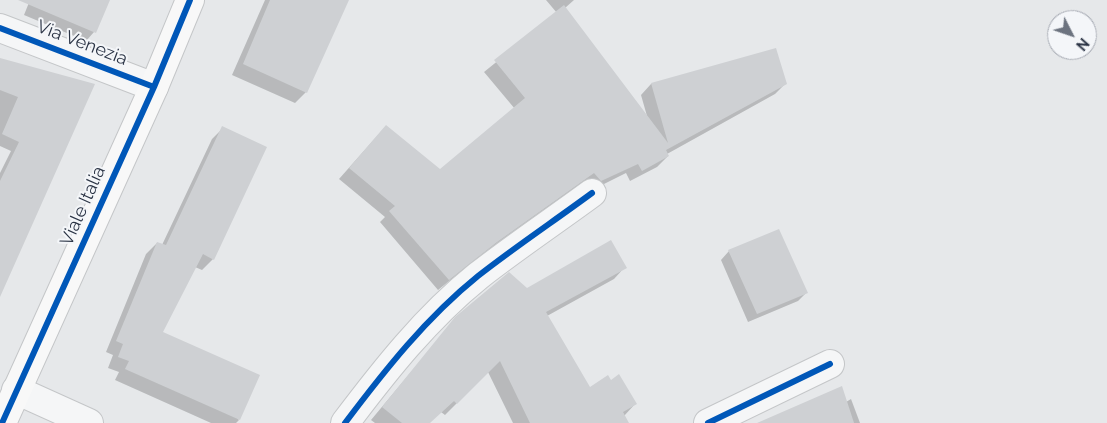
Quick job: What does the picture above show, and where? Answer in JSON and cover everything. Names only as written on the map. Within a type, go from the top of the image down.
[{"type":"street","name":"Viale Italia","points":[[2,423],[154,87],[190,0]]},
{"type":"street","name":"Via Venezia","points":[[0,28],[154,87]]},
{"type":"street","points":[[345,423],[386,369],[431,319],[478,276],[592,193]]},
{"type":"street","points":[[708,423],[830,364]]},
{"type":"street","points":[[16,390],[89,423]]},
{"type":"building","points":[[18,0],[110,0],[96,33]]},
{"type":"building","points":[[270,0],[349,0],[307,93],[243,64]]},
{"type":"building","points":[[564,5],[668,143],[651,83],[776,48],[787,84],[666,150],[669,156],[642,171],[638,164],[601,181],[594,173],[497,242],[449,280],[389,211],[395,206],[349,168],[386,125],[440,169],[525,98],[494,60]]},
{"type":"building","points":[[0,58],[95,84],[0,297],[0,181],[19,142],[2,134],[18,97],[0,90]]},
{"type":"building","points":[[222,126],[267,147],[214,260],[203,254],[163,332],[260,375],[240,420],[125,369],[129,361],[118,357],[123,344],[116,341],[157,242],[166,245]]},
{"type":"building","points":[[779,229],[808,293],[757,314],[728,250]]},
{"type":"building","points":[[611,240],[627,268],[546,312],[590,387],[608,375],[611,380],[619,374],[637,404],[623,412],[629,423],[530,423],[500,361],[457,404],[454,401],[430,423],[402,423],[382,407],[455,317],[509,272],[527,288]]},
{"type":"building","points":[[842,386],[854,423],[757,423]]},
{"type":"cycle path","points":[[2,423],[154,87],[190,0]]},
{"type":"cycle path","points":[[0,28],[154,87]]},
{"type":"cycle path","points":[[345,423],[407,345],[459,292],[492,265],[592,193]]},
{"type":"cycle path","points":[[708,423],[830,364]]}]
